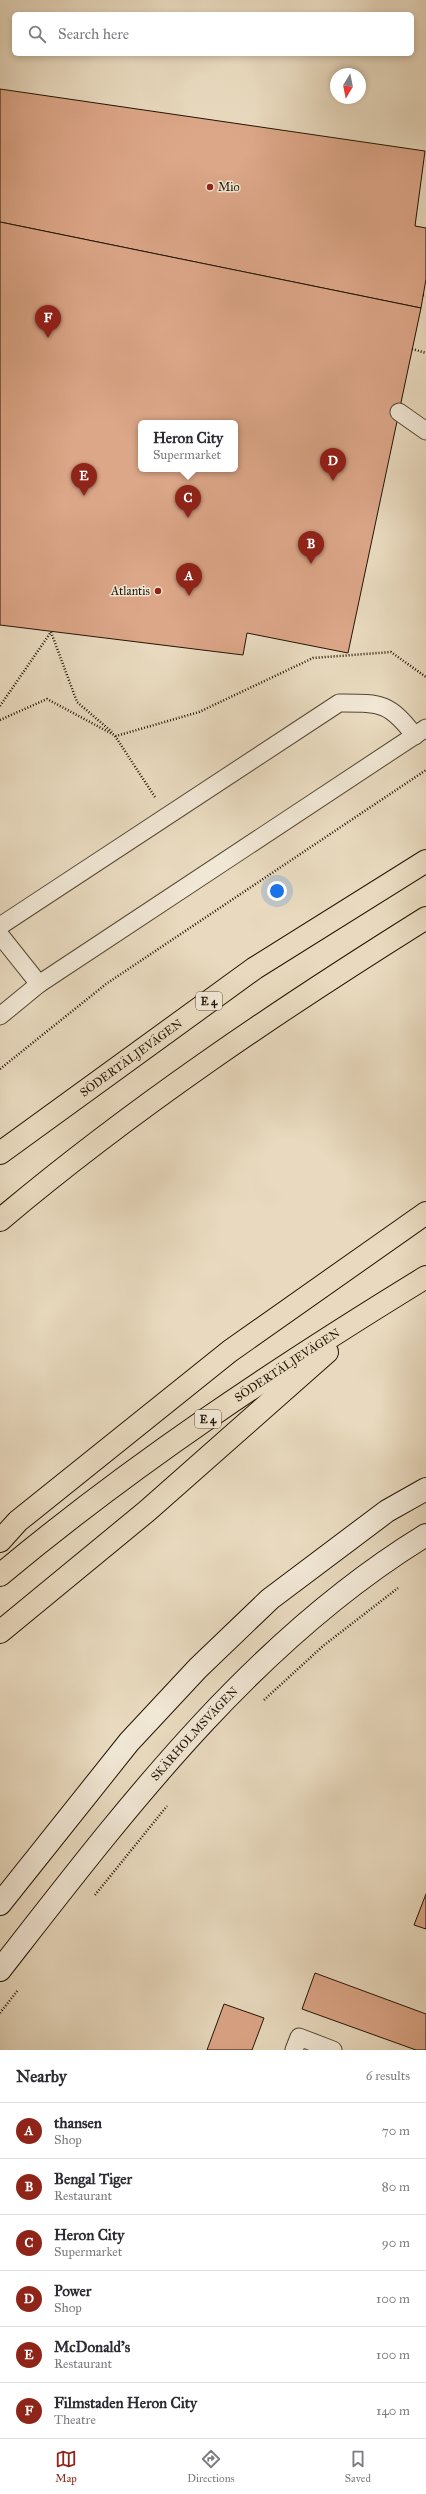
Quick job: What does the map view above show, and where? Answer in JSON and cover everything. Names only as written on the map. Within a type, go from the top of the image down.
[{"type":"highway","name":"SÖDERTÄLJEVÄGEN","points":[[0,1153],[255,968],[426,861]]},
{"type":"highway","points":[[0,1220],[34,1191],[189,1074],[324,982],[426,918]]},
{"type":"highway","points":[[0,1541],[18,1521],[230,1351],[426,1213]]},
{"type":"highway","name":"SÖDERTÄLJEVÄGEN","points":[[0,1575],[45,1538],[164,1449],[382,1304],[426,1277]]},
{"type":"highway","points":[[0,1632],[147,1512],[382,1304]]},
{"type":"main road","points":[[0,1904],[129,1742],[198,1668],[270,1599],[387,1511],[426,1489]]},
{"type":"main road","name":"SKÄRHOLMSVÄGEN","points":[[0,1970],[170,1760],[229,1697],[291,1638],[351,1587],[426,1535]]},
{"type":"lane","points":[[399,412],[426,431]]},
{"type":"lane","points":[[0,926],[339,703],[375,703],[399,715],[421,732],[39,984],[0,1016]]},
{"type":"lane","points":[[0,935],[39,984]]},
{"type":"lane","points":[[294,2050],[299,2037],[333,2050]]},
{"type":"path","points":[[412,349],[426,353]]},
{"type":"path","points":[[0,706],[51,632],[77,702],[116,736],[167,816]]},
{"type":"path","points":[[0,720],[47,699],[116,736],[199,712],[313,658],[391,652],[426,677]]},
{"type":"path","points":[[0,1069],[106,984],[426,770]]},
{"type":"path","points":[[260,1705],[324,1646],[403,1584]]},
{"type":"path","points":[[92,1899],[171,1801]]},
{"type":"path","points":[[0,2012],[19,1989]]},
{"type":"building","name":"Mio","points":[[0,89],[425,151],[415,226],[426,228],[426,279],[421,308],[0,222]]},
{"type":"building","points":[[0,222],[421,308],[348,653],[247,633],[243,655],[0,625]]},
{"type":"building","points":[[426,1894],[426,1929],[414,1925]]},
{"type":"building","points":[[315,1973],[426,2014],[426,2050],[416,2050],[302,2009]]},
{"type":"building","points":[[224,2004],[264,2018],[252,2050],[207,2050]]},
{"type":"place","name":"Mio","points":[[210,187]]},
{"type":"place","name":"Filmstaden Heron City","points":[[48,338]]},
{"type":"place","name":"Power","points":[[333,481]]},
{"type":"place","name":"McDonald's","points":[[84,496]]},
{"type":"place","name":"Heron City","points":[[188,518]]},
{"type":"place","name":"Bengal Tiger","points":[[311,564]]},
{"type":"place","name":"Atlantis","points":[[158,591]]},
{"type":"place","name":"thansen","points":[[189,596]]}]
